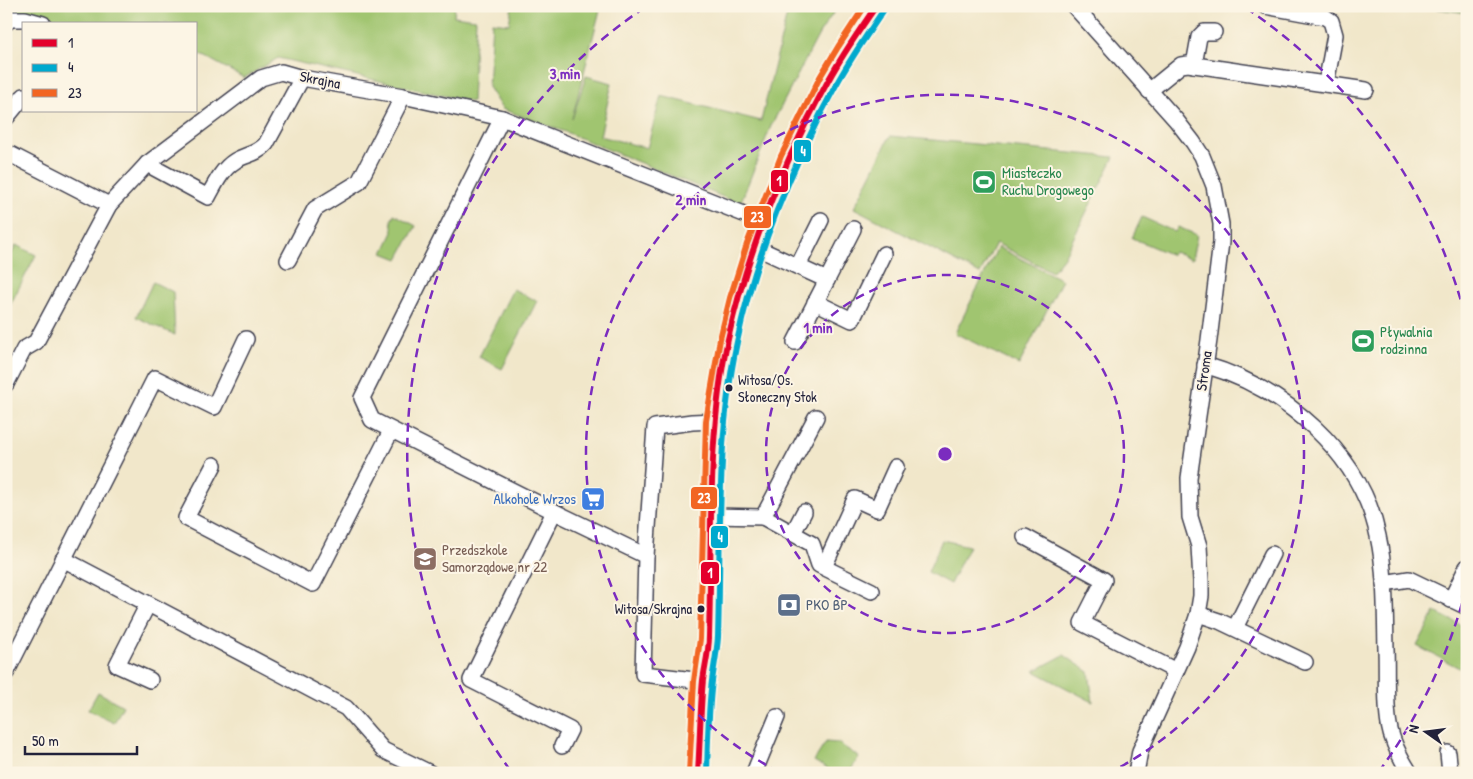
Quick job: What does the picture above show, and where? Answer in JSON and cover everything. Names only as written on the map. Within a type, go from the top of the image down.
[{"type":"street","points":[[698,773],[703,681],[709,640],[715,420],[728,341],[755,247],[789,159],[845,52],[876,6]]},
{"type":"street","name":"Stroma","points":[[1074,6],[1176,120],[1202,156],[1214,186],[1221,224],[1221,242],[1189,478],[1190,516],[1199,546],[1201,581],[1198,614],[1187,647],[1140,751],[1136,773]]},
{"type":"street","points":[[1265,6],[1325,17],[1331,22],[1335,35],[1326,84]]},
{"type":"street","points":[[6,23],[10,19],[25,19],[36,22]]},
{"type":"street","points":[[1194,65],[1199,37],[1204,32],[1214,32]]},
{"type":"street","points":[[1150,91],[1181,65],[1194,65],[1366,90]]},
{"type":"street","name":"Skrajna","points":[[6,384],[24,349],[36,342],[109,205],[147,164],[262,78],[281,72],[302,78],[403,96],[502,118],[764,222]]},
{"type":"street","points":[[147,164],[208,197],[219,177],[234,161],[259,151],[266,144],[302,78]]},
{"type":"street","points":[[288,260],[316,209],[359,182],[403,96]]},
{"type":"street","points":[[6,118],[22,98]]},
{"type":"street","points":[[502,118],[362,398],[372,420],[391,431],[646,556]]},
{"type":"street","points":[[6,152],[109,205]]},
{"type":"street","points":[[798,266],[821,220]]},
{"type":"street","points":[[795,342],[853,229]]},
{"type":"street","points":[[755,247],[827,280]]},
{"type":"street","points":[[815,302],[852,320],[884,254]]},
{"type":"street","points":[[6,673],[155,378],[214,407],[246,339]]},
{"type":"street","points":[[1205,365],[1225,371],[1277,399],[1307,420],[1340,456],[1359,486],[1378,534],[1384,582],[1389,726],[1400,757],[1410,773]]},
{"type":"street","points":[[763,517],[816,417]]},
{"type":"street","points":[[703,681],[643,674],[646,556],[655,427],[715,420]]},
{"type":"street","points":[[214,465],[186,518],[313,584],[391,431]]},
{"type":"street","points":[[824,567],[855,499],[877,509],[896,467]]},
{"type":"street","points":[[554,512],[471,680],[570,730],[562,746]]},
{"type":"street","points":[[792,533],[804,512]]},
{"type":"street","points":[[713,516],[763,517],[812,544],[819,565],[872,591]]},
{"type":"street","points":[[1025,536],[1104,580],[1082,623],[1176,671]]},
{"type":"street","points":[[1235,628],[1272,554]]},
{"type":"street","points":[[64,559],[346,708],[383,750],[430,773]]},
{"type":"street","points":[[1451,600],[1467,567]]},
{"type":"street","points":[[1384,582],[1409,579],[1467,607]]},
{"type":"street","points":[[148,604],[117,665],[150,680]]},
{"type":"street","points":[[1198,614],[1235,628],[1304,662]]},
{"type":"street","points":[[754,773],[776,717]]},
{"type":"street","points":[[1448,753],[1450,773]]},
{"type":"green space","points":[[6,6],[455,6],[454,16],[476,19],[472,102],[278,58],[244,78],[198,55],[198,22],[53,22],[46,18],[7,10],[6,12]]},
{"type":"green space","points":[[512,6],[601,6],[572,119],[586,76],[612,83],[600,136],[647,148],[661,96],[761,121],[789,6],[838,6],[819,34],[771,126],[740,204],[568,133],[502,109],[488,87],[492,22],[509,24]]},
{"type":"green space","points":[[1418,6],[1467,6],[1467,13]]},
{"type":"green space","name":"Miasteczko Ruchu Drogowego","points":[[890,136],[1114,157],[1064,257],[1052,272],[996,243],[980,274],[854,208]]},
{"type":"green space","points":[[394,214],[416,226],[398,259],[383,253],[393,232],[391,220]]},
{"type":"green space","points":[[1142,217],[1175,232],[1178,227],[1197,235],[1192,259],[1174,252],[1172,255],[1132,238]]},
{"type":"green space","points":[[16,245],[36,255],[8,309],[6,308],[6,265]]},
{"type":"green space","points":[[998,247],[1062,280],[1019,365],[955,333]]},
{"type":"green space","points":[[153,282],[173,292],[175,335],[136,317]]},
{"type":"green space","points":[[513,289],[537,301],[502,369],[479,357]]},
{"type":"green space","points":[[942,540],[969,546],[950,584],[928,572]]},
{"type":"green space","points":[[1435,612],[1467,628],[1467,672],[1417,646]]},
{"type":"green space","points":[[1064,655],[1089,672],[1093,702],[1034,671]]},
{"type":"green space","points":[[98,692],[123,706],[114,723],[88,710]]},
{"type":"green space","points":[[826,742],[838,743],[859,757],[849,773],[835,773],[814,761]]},
{"type":"transit line","name":"23","points":[[689,773],[694,681],[700,639],[706,421],[720,339],[730,298],[747,244],[781,156],[820,77],[865,6]]},
{"type":"transit line","name":"1","points":[[698,773],[703,680],[709,642],[714,449],[721,375],[728,339],[746,272],[782,174],[828,81],[876,6]]},
{"type":"transit line","name":"4","points":[[707,773],[708,727],[718,637],[723,452],[730,379],[737,342],[754,276],[765,243],[805,146],[836,85],[883,11]]},
{"type":"place","name":"Miasteczko Ruchu Drogowego","points":[[984,182]]},
{"type":"place","name":"Pływalnia rodzinna","points":[[1363,341]]},
{"type":"place","name":"Witosa/Os. Słoneczny Stok","points":[[729,388]]},
{"type":"place","name":"Alkohole Wrzos","points":[[593,499]]},
{"type":"place","name":"Przedszkole Samorządowe nr 22","points":[[425,559]]},
{"type":"place","name":"PKO BP","points":[[789,605]]},
{"type":"place","name":"Witosa/Skrajna","points":[[701,609]]}]
